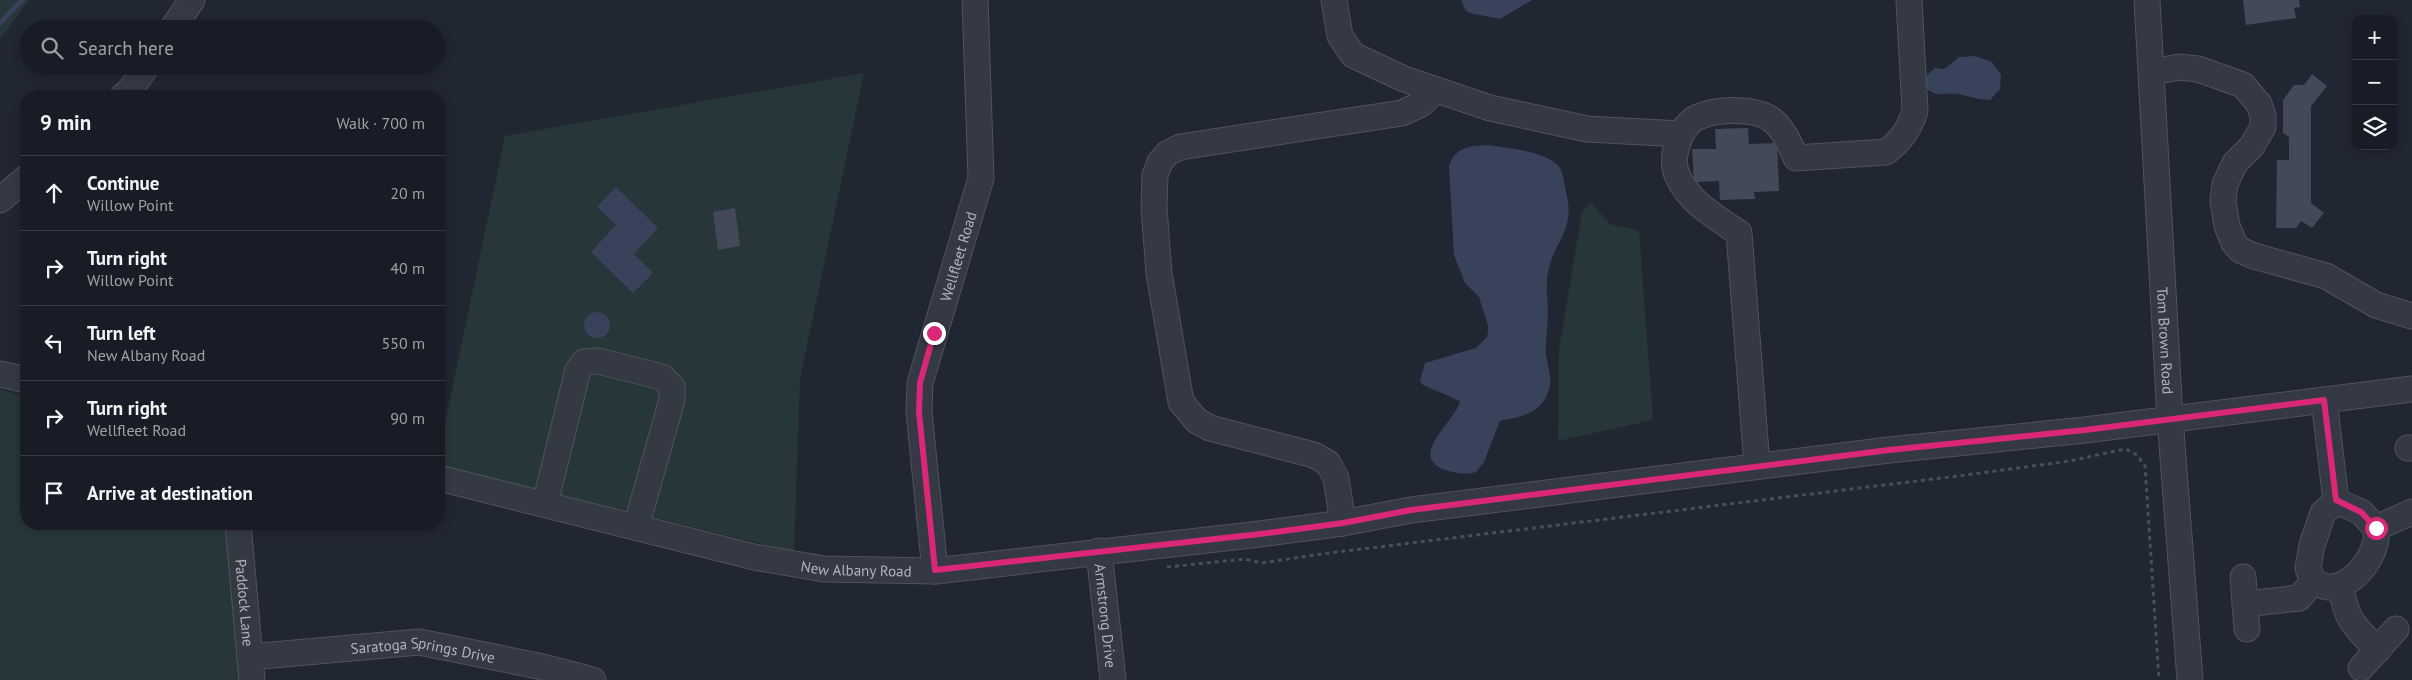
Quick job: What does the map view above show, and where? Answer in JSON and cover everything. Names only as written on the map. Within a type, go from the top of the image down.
[{"type":"street","points":[[178,20],[192,0]]},
{"type":"street","name":"Wellfleet Road","points":[[935,570],[919,412],[920,383],[981,178],[974,0]]},
{"type":"street","points":[[1334,0],[1340,36],[1354,55],[1404,79],[1435,91],[1490,108],[1588,129],[1681,134]]},
{"type":"street","points":[[1756,466],[1739,233],[1689,196],[1676,176],[1675,152],[1681,134],[1697,118],[1732,111],[1753,111],[1772,120],[1790,144],[1796,158],[1886,152],[1898,144],[1910,126],[1915,112],[1910,0]]},
{"type":"street","name":"Tom Brown Road","points":[[2147,0],[2170,418],[2190,680]]},
{"type":"street","points":[[2152,72],[2179,67],[2198,69],[2243,85],[2259,104],[2263,116],[2263,127],[2252,146],[2235,163],[2225,184],[2223,202],[2226,226],[2240,250],[2254,256],[2326,276],[2376,305],[2412,316]]},
{"type":"street","points":[[132,90],[142,75]]},
{"type":"street","points":[[1343,523],[1336,478],[1328,463],[1314,455],[1210,428],[1197,420],[1181,402],[1159,273],[1154,208],[1155,175],[1160,162],[1168,153],[1180,147],[1402,113],[1422,104],[1435,91]]},
{"type":"street","points":[[0,200],[20,183]]},
{"type":"street","points":[[545,504],[578,370],[584,362],[598,361],[662,377],[672,387],[672,400],[636,527]]},
{"type":"street","points":[[0,374],[20,379]]},
{"type":"street","name":"New Albany Road","points":[[445,479],[754,557],[824,569],[935,570],[1343,523],[1411,510],[1756,466],[2085,430],[2412,389]]},
{"type":"street","points":[[2324,400],[2336,500]]},
{"type":"street","points":[[2336,500],[2361,512],[2376,528],[2375,544],[2367,560],[2355,576],[2341,585],[2328,587],[2314,582],[2308,568],[2312,545],[2322,513],[2336,500]]},
{"type":"street","points":[[2376,528],[2412,512]]},
{"type":"street","name":"Paddock Lane","points":[[239,530],[251,669]]},
{"type":"street","name":"Armstrong Drive","points":[[1099,551],[1113,680]]},
{"type":"street","points":[[2244,577],[2248,629]]},
{"type":"street","points":[[2245,604],[2299,598],[2314,582]]},
{"type":"street","points":[[2341,585],[2343,604],[2352,623],[2378,650]]},
{"type":"street","points":[[2361,668],[2396,630]]},
{"type":"street","name":"Saratoga Springs Drive","points":[[251,669],[419,642],[541,674],[593,680]]},
{"type":"path","points":[[1157,568],[1246,559],[1262,563],[1321,554],[1958,476],[2070,461],[2126,449],[2137,455],[2145,466],[2159,680]]},
{"type":"shaded area","points":[[0,0],[29,0],[0,39]]},
{"type":"shaded area","points":[[864,73],[800,379],[794,552],[445,466],[445,423],[505,136]]},
{"type":"shaded area","points":[[1591,203],[1610,224],[1639,231],[1653,420],[1558,441],[1559,350],[1582,212]]},
{"type":"shaded area","points":[[0,389],[20,395],[20,530],[230,530],[239,680],[0,680]]},
{"type":"water","points":[[1461,0],[1532,0],[1500,19],[1470,13],[1466,11]]},
{"type":"water","points":[[1975,56],[1992,62],[2001,75],[2000,89],[1990,100],[1958,94],[1936,94],[1925,86],[1927,75],[1935,68],[1944,69],[1959,57]]},
{"type":"water","points":[[1487,145],[1516,149],[1548,158],[1561,170],[1569,206],[1566,228],[1553,255],[1547,278],[1546,354],[1550,385],[1547,395],[1539,407],[1533,411],[1500,421],[1484,462],[1476,472],[1460,473],[1445,470],[1434,464],[1430,456],[1437,437],[1457,409],[1460,401],[1423,385],[1420,381],[1425,363],[1476,348],[1487,337],[1488,325],[1479,297],[1465,283],[1454,255],[1449,166],[1459,151],[1469,147]]},
{"type":"water","points":[[616,187],[658,228],[634,254],[653,273],[633,293],[591,252],[616,225],[597,207]]},
{"type":"water","points":[[597,312],[606,316],[610,325],[606,334],[597,338],[588,334],[584,325],[588,316]]},
{"type":"building","points":[[2243,0],[2299,0],[2300,7],[2294,8],[2296,18],[2246,25]]},
{"type":"building","points":[[2312,74],[2327,86],[2311,106],[2311,203],[2324,213],[2312,228],[2301,221],[2296,228],[2276,228],[2277,160],[2289,160],[2289,137],[2283,133],[2283,100],[2294,85],[2304,85]]},
{"type":"building","points":[[1748,128],[1749,144],[1777,143],[1779,191],[1754,192],[1755,199],[1720,200],[1719,181],[1694,182],[1692,149],[1716,149],[1715,129]]},
{"type":"building","points":[[735,208],[740,246],[718,250],[713,212]]},
{"type":"waterway","points":[[0,23],[22,0]]},
{"type":"route","points":[[934,333],[920,383],[919,412],[935,570],[1260,534],[1343,523],[1411,510],[1889,450],[2085,430],[2324,400],[2336,500],[2361,512],[2376,528]]}]
